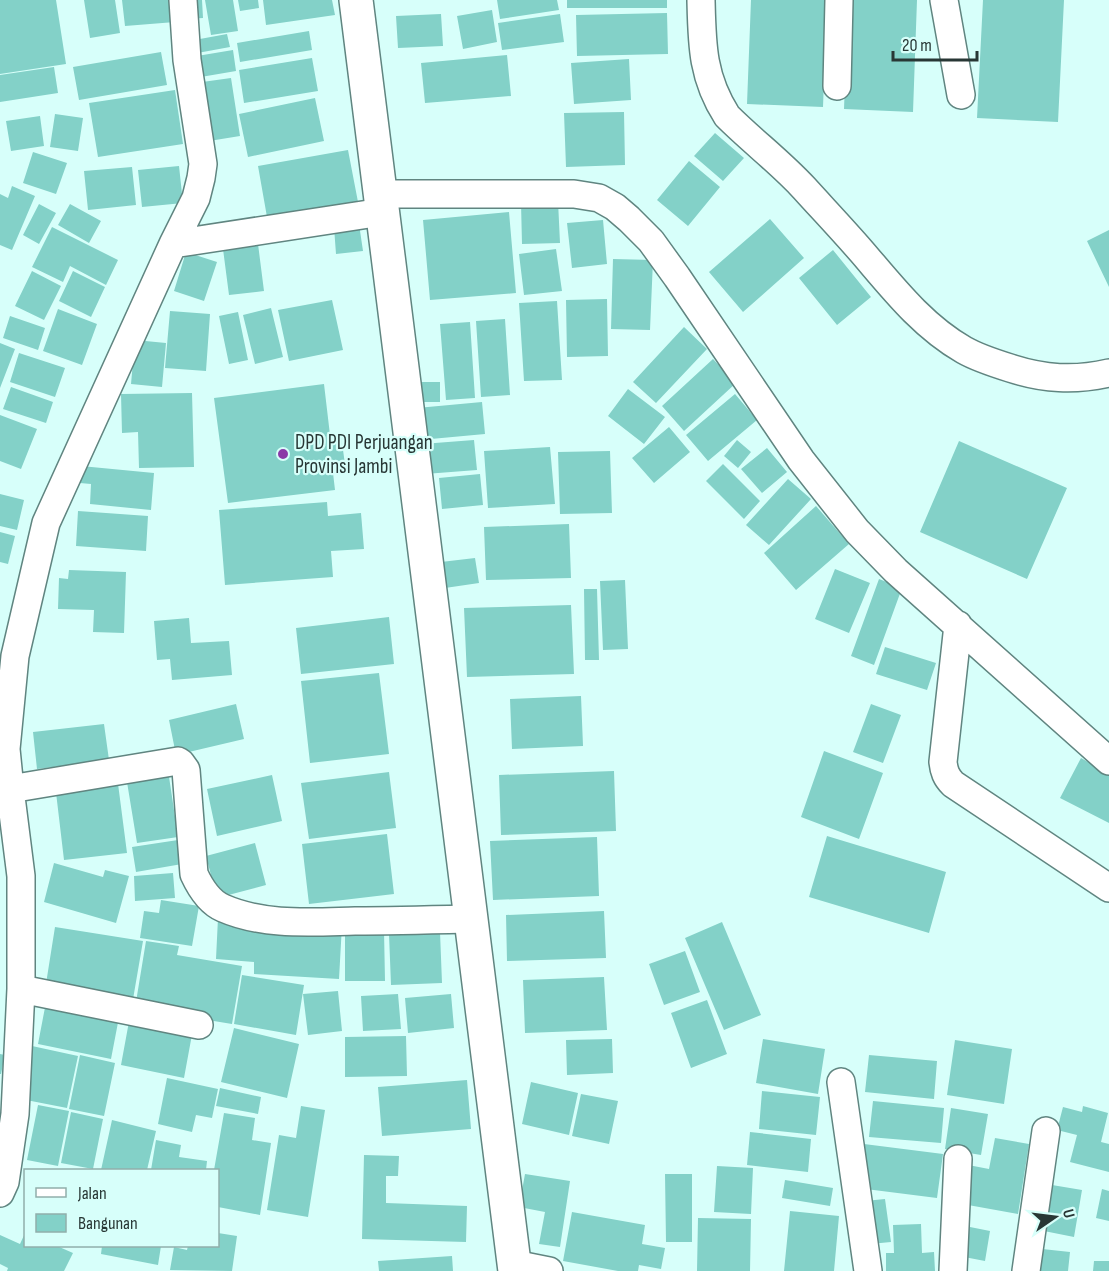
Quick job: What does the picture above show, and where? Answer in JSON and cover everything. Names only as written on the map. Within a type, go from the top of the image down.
[{"type":"street","points":[[10,1187],[21,989],[11,875],[6,749],[15,656],[46,523],[196,198],[203,164],[186,60],[183,0]]},
{"type":"street","points":[[356,0],[514,1268],[549,1271]]},
{"type":"street","points":[[701,0],[705,64],[711,86],[727,116],[798,181],[898,295],[926,322],[963,349],[1019,371],[1050,378],[1073,378],[1109,373]]},
{"type":"street","points":[[837,86],[839,0]]},
{"type":"street","points":[[944,0],[961,95]]},
{"type":"street","points":[[173,244],[381,203],[574,194],[599,198],[615,207],[651,241],[801,460],[857,531],[896,571],[1109,761]]},
{"type":"street","points":[[958,626],[943,762],[947,777],[953,784],[1109,888]]},
{"type":"street","points":[[9,789],[178,761],[186,770],[194,874],[200,889],[220,907],[267,920],[301,922],[470,919]]},
{"type":"street","points":[[21,989],[200,1025]]},
{"type":"street","points":[[841,1082],[868,1271]]},
{"type":"street","points":[[1026,1271],[1046,1131]]},
{"type":"street","points":[[953,1271],[958,1159]]},
{"type":"building","points":[[0,0],[56,0],[66,64],[0,74]]},
{"type":"building","points":[[84,0],[115,0],[120,33],[90,38]]},
{"type":"building","points":[[122,0],[173,0],[175,22],[125,26]]},
{"type":"building","points":[[186,0],[202,0],[203,18],[187,19]]},
{"type":"building","points":[[205,0],[233,0],[238,31],[211,35]]},
{"type":"building","points":[[238,0],[258,0],[259,8],[240,11]]},
{"type":"building","points":[[263,0],[332,0],[335,15],[266,25]]},
{"type":"building","points":[[497,0],[557,0],[559,10],[500,19]]},
{"type":"building","points":[[567,0],[667,0],[667,8],[567,8]]},
{"type":"building","points":[[751,0],[827,0],[823,107],[747,104]]},
{"type":"building","points":[[848,0],[917,0],[913,112],[844,109]]},
{"type":"building","points":[[983,0],[1064,0],[1058,122],[977,118]]},
{"type":"building","points":[[492,10],[497,42],[463,49],[457,16]]},
{"type":"building","points":[[667,13],[668,54],[577,56],[576,15]]},
{"type":"building","points":[[441,14],[443,46],[398,48],[396,16]]},
{"type":"building","points":[[560,14],[564,42],[502,50],[498,23]]},
{"type":"building","points":[[309,31],[312,50],[240,62],[237,43]]},
{"type":"building","points":[[227,34],[230,47],[192,54],[189,41]]},
{"type":"building","points":[[233,50],[236,71],[195,78],[191,57]]},
{"type":"building","points":[[161,52],[167,85],[79,100],[73,67]]},
{"type":"building","points":[[507,55],[511,96],[425,103],[421,63]]},
{"type":"building","points":[[312,58],[318,91],[244,103],[239,70]]},
{"type":"building","points":[[629,59],[631,100],[574,104],[571,63]]},
{"type":"building","points":[[54,67],[58,93],[0,102],[0,75]]},
{"type":"building","points":[[231,78],[240,136],[203,142],[195,83]]},
{"type":"building","points":[[175,90],[183,144],[98,157],[89,103]]},
{"type":"building","points":[[315,98],[324,141],[248,157],[239,114]]},
{"type":"building","points":[[624,112],[625,165],[566,167],[564,113]]},
{"type":"building","points":[[55,114],[83,118],[78,151],[50,147]]},
{"type":"building","points":[[40,116],[44,146],[11,151],[6,121]]},
{"type":"building","points":[[715,133],[744,158],[723,181],[694,156]]},
{"type":"building","points":[[348,150],[358,202],[267,217],[258,166]]},
{"type":"building","points":[[33,152],[67,163],[56,194],[23,183]]},
{"type":"building","points":[[689,161],[720,187],[688,226],[657,200]]},
{"type":"building","points":[[179,166],[183,203],[142,207],[138,170]]},
{"type":"building","points":[[132,167],[136,205],[88,210],[84,171]]},
{"type":"building","points":[[12,186],[35,196],[12,250],[0,245],[0,194],[8,198]]},
{"type":"building","points":[[558,201],[560,243],[522,244],[521,203]]},
{"type":"building","points":[[39,204],[56,213],[39,244],[23,235]]},
{"type":"building","points":[[70,204],[101,221],[89,243],[58,225]]},
{"type":"building","points":[[509,212],[516,293],[430,300],[423,220]]},
{"type":"building","points":[[770,219],[804,258],[743,312],[709,272]]},
{"type":"building","points":[[603,220],[607,264],[572,268],[567,223]]},
{"type":"building","points":[[359,224],[363,251],[336,254],[334,227]]},
{"type":"building","points":[[52,227],[118,260],[106,285],[70,266],[63,282],[32,267]]},
{"type":"building","points":[[1109,230],[1109,287],[1087,241]]},
{"type":"building","points":[[258,244],[264,291],[229,295],[223,249]]},
{"type":"building","points":[[556,249],[562,291],[524,295],[519,254]]},
{"type":"building","points":[[833,250],[871,297],[837,325],[799,278]]},
{"type":"building","points":[[186,252],[217,262],[204,301],[174,291]]},
{"type":"building","points":[[613,259],[653,260],[650,330],[611,329]]},
{"type":"building","points":[[32,271],[61,286],[44,320],[15,306]]},
{"type":"building","points":[[73,271],[105,287],[91,317],[59,301]]},
{"type":"building","points":[[607,299],[608,356],[567,357],[566,300]]},
{"type":"building","points":[[332,300],[343,350],[289,361],[278,310]]},
{"type":"building","points":[[557,301],[562,380],[524,381],[519,303]]},
{"type":"building","points":[[271,308],[283,357],[255,364],[243,315]]},
{"type":"building","points":[[58,309],[97,324],[82,365],[43,351]]},
{"type":"building","points":[[170,311],[210,314],[206,371],[165,368]]},
{"type":"building","points":[[238,312],[248,360],[229,364],[219,316]]},
{"type":"building","points":[[10,316],[45,328],[38,350],[3,338]]},
{"type":"building","points":[[505,319],[510,395],[481,397],[476,321]]},
{"type":"building","points":[[470,322],[475,398],[446,400],[440,324]]},
{"type":"building","points":[[684,327],[707,349],[656,403],[633,382]]},
{"type":"building","points":[[135,340],[166,343],[162,387],[131,384]]},
{"type":"building","points":[[0,343],[15,349],[0,388]]},
{"type":"building","points":[[19,353],[65,368],[55,397],[10,382]]},
{"type":"building","points":[[713,359],[736,383],[684,431],[662,406]]},
{"type":"building","points":[[414,382],[440,382],[440,402],[414,402]]},
{"type":"building","name":"DPD PDI Perjuangan Provinsi Jambi","points":[[324,384],[330,435],[341,435],[346,472],[333,473],[335,490],[228,503],[214,398]]},
{"type":"building","points":[[11,387],[53,402],[46,423],[3,409]]},
{"type":"building","points":[[628,389],[665,417],[644,444],[608,416]]},
{"type":"building","points":[[192,393],[194,467],[139,468],[138,432],[122,433],[121,394]]},
{"type":"building","points":[[735,394],[757,420],[708,461],[686,435]]},
{"type":"building","points":[[482,402],[485,434],[420,440],[417,408]]},
{"type":"building","points":[[0,415],[37,429],[21,469],[0,461]]},
{"type":"building","points":[[669,427],[690,452],[654,483],[632,458]]},
{"type":"building","points":[[474,440],[477,470],[425,474],[422,444]]},
{"type":"building","points":[[737,440],[751,452],[738,468],[724,456]]},
{"type":"building","points":[[959,441],[1067,488],[1027,579],[920,532]]},
{"type":"building","points":[[550,447],[555,504],[488,508],[484,451]]},
{"type":"building","points":[[767,448],[787,472],[762,493],[741,469]]},
{"type":"building","points":[[610,451],[612,513],[560,514],[558,452]]},
{"type":"building","points":[[723,464],[760,501],[744,519],[706,481]]},
{"type":"building","points":[[81,466],[154,473],[151,510],[90,504],[91,484],[80,483]]},
{"type":"building","points":[[480,474],[483,505],[442,509],[439,478]]},
{"type":"building","points":[[788,479],[811,499],[769,545],[746,525]]},
{"type":"building","points":[[0,494],[24,500],[17,530],[0,526]]},
{"type":"building","points":[[327,502],[328,516],[361,513],[364,549],[331,551],[333,577],[225,585],[219,510]]},
{"type":"building","points":[[816,506],[849,544],[796,590],[764,553]]},
{"type":"building","points":[[78,511],[148,516],[146,551],[76,546]]},
{"type":"building","points":[[569,524],[571,578],[486,580],[484,527]]},
{"type":"building","points":[[0,532],[15,536],[8,564],[0,562]]},
{"type":"building","points":[[475,558],[479,583],[445,588],[441,562]]},
{"type":"building","points":[[835,569],[870,583],[849,633],[815,619]]},
{"type":"building","points":[[69,570],[126,572],[124,633],[93,632],[94,610],[58,609],[59,578],[68,579]]},
{"type":"building","points":[[879,579],[902,588],[874,665],[851,656]]},
{"type":"building","points":[[625,580],[628,649],[603,650],[600,581]]},
{"type":"building","points":[[584,589],[597,589],[599,660],[585,660]]},
{"type":"building","points":[[571,605],[574,674],[467,677],[464,608]]},
{"type":"building","points":[[389,617],[394,664],[301,674],[296,628]]},
{"type":"building","points":[[189,618],[191,643],[229,641],[232,675],[172,680],[170,659],[157,660],[154,621]]},
{"type":"building","points":[[885,647],[936,663],[927,690],[876,674]]},
{"type":"building","points":[[379,673],[389,754],[310,763],[301,681]]},
{"type":"building","points":[[581,696],[583,746],[512,749],[510,699]]},
{"type":"building","points":[[236,704],[244,739],[176,755],[169,720]]},
{"type":"building","points":[[871,704],[901,715],[883,763],[853,752]]},
{"type":"building","points":[[104,724],[109,760],[37,769],[33,732]]},
{"type":"building","points":[[824,751],[883,773],[859,839],[801,817]]},
{"type":"building","points":[[1081,758],[1109,774],[1109,823],[1060,798]]},
{"type":"building","points":[[168,770],[178,837],[137,843],[126,776]]},
{"type":"building","points":[[614,771],[616,831],[501,835],[499,775]]},
{"type":"building","points":[[389,772],[396,828],[309,839],[301,783]]},
{"type":"building","points":[[272,775],[282,821],[217,836],[207,789]]},
{"type":"building","points":[[117,776],[127,853],[64,860],[55,784]]},
{"type":"building","points":[[387,834],[394,894],[309,904],[302,844]]},
{"type":"building","points":[[827,836],[946,872],[929,933],[809,897]]},
{"type":"building","points":[[597,837],[599,896],[493,900],[490,841]]},
{"type":"building","points":[[178,840],[182,864],[136,872],[132,847]]},
{"type":"building","points":[[255,843],[266,885],[217,898],[206,856]]},
{"type":"building","points":[[54,863],[103,877],[105,870],[129,876],[116,923],[44,902]]},
{"type":"building","points":[[173,873],[175,898],[135,901],[134,876]]},
{"type":"building","points":[[161,900],[199,906],[192,946],[140,938],[144,911],[159,913]]},
{"type":"building","points":[[604,911],[606,958],[507,961],[506,915]]},
{"type":"building","points":[[218,918],[342,925],[339,979],[254,974],[254,962],[216,959]]},
{"type":"building","points":[[722,922],[761,1015],[724,1030],[685,938]]},
{"type":"building","points":[[55,927],[143,941],[132,1005],[45,990]]},
{"type":"building","points":[[384,930],[385,981],[345,981],[345,931]]},
{"type":"building","points":[[440,932],[442,983],[391,985],[389,934]]},
{"type":"building","points":[[146,941],[179,946],[177,955],[242,966],[232,1024],[135,1008]]},
{"type":"building","points":[[685,951],[700,992],[664,1005],[649,964]]},
{"type":"building","points":[[242,975],[304,985],[296,1035],[234,1024]]},
{"type":"building","points":[[604,977],[607,1030],[525,1033],[523,980]]},
{"type":"building","points":[[338,991],[342,1031],[308,1035],[303,994]]},
{"type":"building","points":[[398,994],[401,1029],[363,1031],[361,996]]},
{"type":"building","points":[[451,994],[454,1028],[408,1033],[405,998]]},
{"type":"building","points":[[47,997],[120,1012],[111,1059],[38,1044]]},
{"type":"building","points":[[707,1000],[727,1054],[691,1068],[671,1013]]},
{"type":"building","points":[[130,1016],[193,1029],[184,1078],[121,1065]]},
{"type":"building","points":[[234,1028],[299,1044],[287,1098],[221,1082]]},
{"type":"building","points":[[406,1036],[407,1076],[345,1077],[345,1037]]},
{"type":"building","points":[[612,1039],[613,1073],[567,1075],[566,1040]]},
{"type":"building","points":[[763,1039],[825,1049],[818,1094],[756,1083]]},
{"type":"building","points":[[955,1040],[1012,1049],[1004,1104],[947,1095]]},
{"type":"building","points":[[32,1046],[78,1056],[67,1108],[21,1099]]},
{"type":"building","points":[[0,1054],[5,1055],[1,1074],[0,1074]]},
{"type":"building","points":[[80,1055],[115,1063],[104,1116],[69,1109]]},
{"type":"building","points":[[869,1055],[937,1061],[934,1099],[865,1092]]},
{"type":"building","points":[[167,1078],[218,1089],[212,1118],[196,1115],[192,1132],[158,1124]]},
{"type":"building","points":[[467,1080],[471,1129],[382,1136],[378,1087]]},
{"type":"building","points":[[531,1082],[578,1093],[569,1135],[522,1124]]},
{"type":"building","points":[[220,1088],[261,1097],[258,1114],[216,1106]]},
{"type":"building","points":[[762,1091],[820,1097],[816,1135],[759,1129]]},
{"type":"building","points":[[581,1094],[618,1101],[609,1144],[572,1136]]},
{"type":"building","points":[[873,1101],[944,1108],[941,1143],[869,1137]]},
{"type":"building","points":[[38,1105],[69,1111],[58,1166],[27,1160]]},
{"type":"building","points":[[301,1106],[325,1110],[308,1217],[267,1210],[279,1135],[296,1138]]},
{"type":"building","points":[[1083,1106],[1108,1113],[1101,1142],[1109,1144],[1109,1172],[1070,1162],[1077,1135],[1057,1130],[1063,1107],[1082,1112]]},
{"type":"building","points":[[951,1108],[988,1114],[981,1155],[945,1149]]},
{"type":"building","points":[[71,1112],[103,1119],[93,1169],[61,1163]]},
{"type":"building","points":[[224,1113],[255,1118],[252,1140],[271,1143],[260,1215],[219,1207],[219,1169],[214,1169]]},
{"type":"building","points":[[112,1120],[156,1131],[147,1169],[101,1169]]},
{"type":"building","points":[[750,1132],[811,1139],[808,1172],[747,1165]]},
{"type":"building","points":[[995,1138],[1029,1144],[1018,1214],[957,1203],[963,1164],[989,1169]]},
{"type":"building","points":[[156,1140],[181,1145],[179,1157],[207,1161],[206,1169],[151,1169]]},
{"type":"building","points":[[864,1144],[943,1154],[937,1198],[858,1188]]},
{"type":"building","points":[[364,1155],[399,1156],[398,1176],[386,1176],[386,1203],[467,1206],[466,1242],[362,1239]]},
{"type":"building","points":[[717,1166],[753,1168],[751,1214],[714,1212]]},
{"type":"building","points":[[525,1174],[570,1181],[560,1247],[539,1244],[545,1212],[519,1207]]},
{"type":"building","points":[[665,1174],[692,1174],[692,1242],[666,1242]]},
{"type":"building","points":[[785,1180],[833,1188],[830,1206],[782,1198]]},
{"type":"building","points":[[1052,1185],[1082,1190],[1074,1237],[1044,1231]]},
{"type":"building","points":[[1102,1189],[1109,1191],[1109,1221],[1096,1218]]},
{"type":"building","points":[[885,1199],[891,1242],[870,1244],[865,1201]]},
{"type":"building","points":[[790,1211],[839,1216],[834,1271],[784,1271]]},
{"type":"building","points":[[572,1212],[645,1225],[642,1244],[665,1248],[661,1269],[639,1265],[638,1271],[618,1271],[563,1261]]},
{"type":"building","points":[[698,1218],[751,1219],[750,1271],[697,1271]]},
{"type":"building","points":[[921,1224],[922,1253],[934,1252],[935,1271],[886,1271],[886,1253],[894,1253],[893,1225]]},
{"type":"building","points":[[965,1226],[990,1231],[985,1261],[959,1256]]},
{"type":"building","points":[[219,1233],[237,1236],[232,1271],[170,1270],[174,1247],[187,1250],[188,1247],[219,1247]]},
{"type":"building","points":[[0,1235],[20,1244],[24,1235],[24,1247],[59,1247],[73,1253],[64,1271],[7,1271],[8,1268],[0,1264]]},
{"type":"building","points":[[102,1247],[161,1247],[158,1265],[101,1254]]},
{"type":"building","points":[[1033,1248],[1070,1252],[1068,1271],[1031,1271]]},
{"type":"building","points":[[452,1256],[453,1271],[379,1271],[378,1261]]},
{"type":"building","points":[[1094,1261],[1109,1261],[1109,1271],[1093,1271]]},
{"type":"place","name":"DPD PDI Perjuangan Provinsi Jambi","points":[[283,454]]}]
